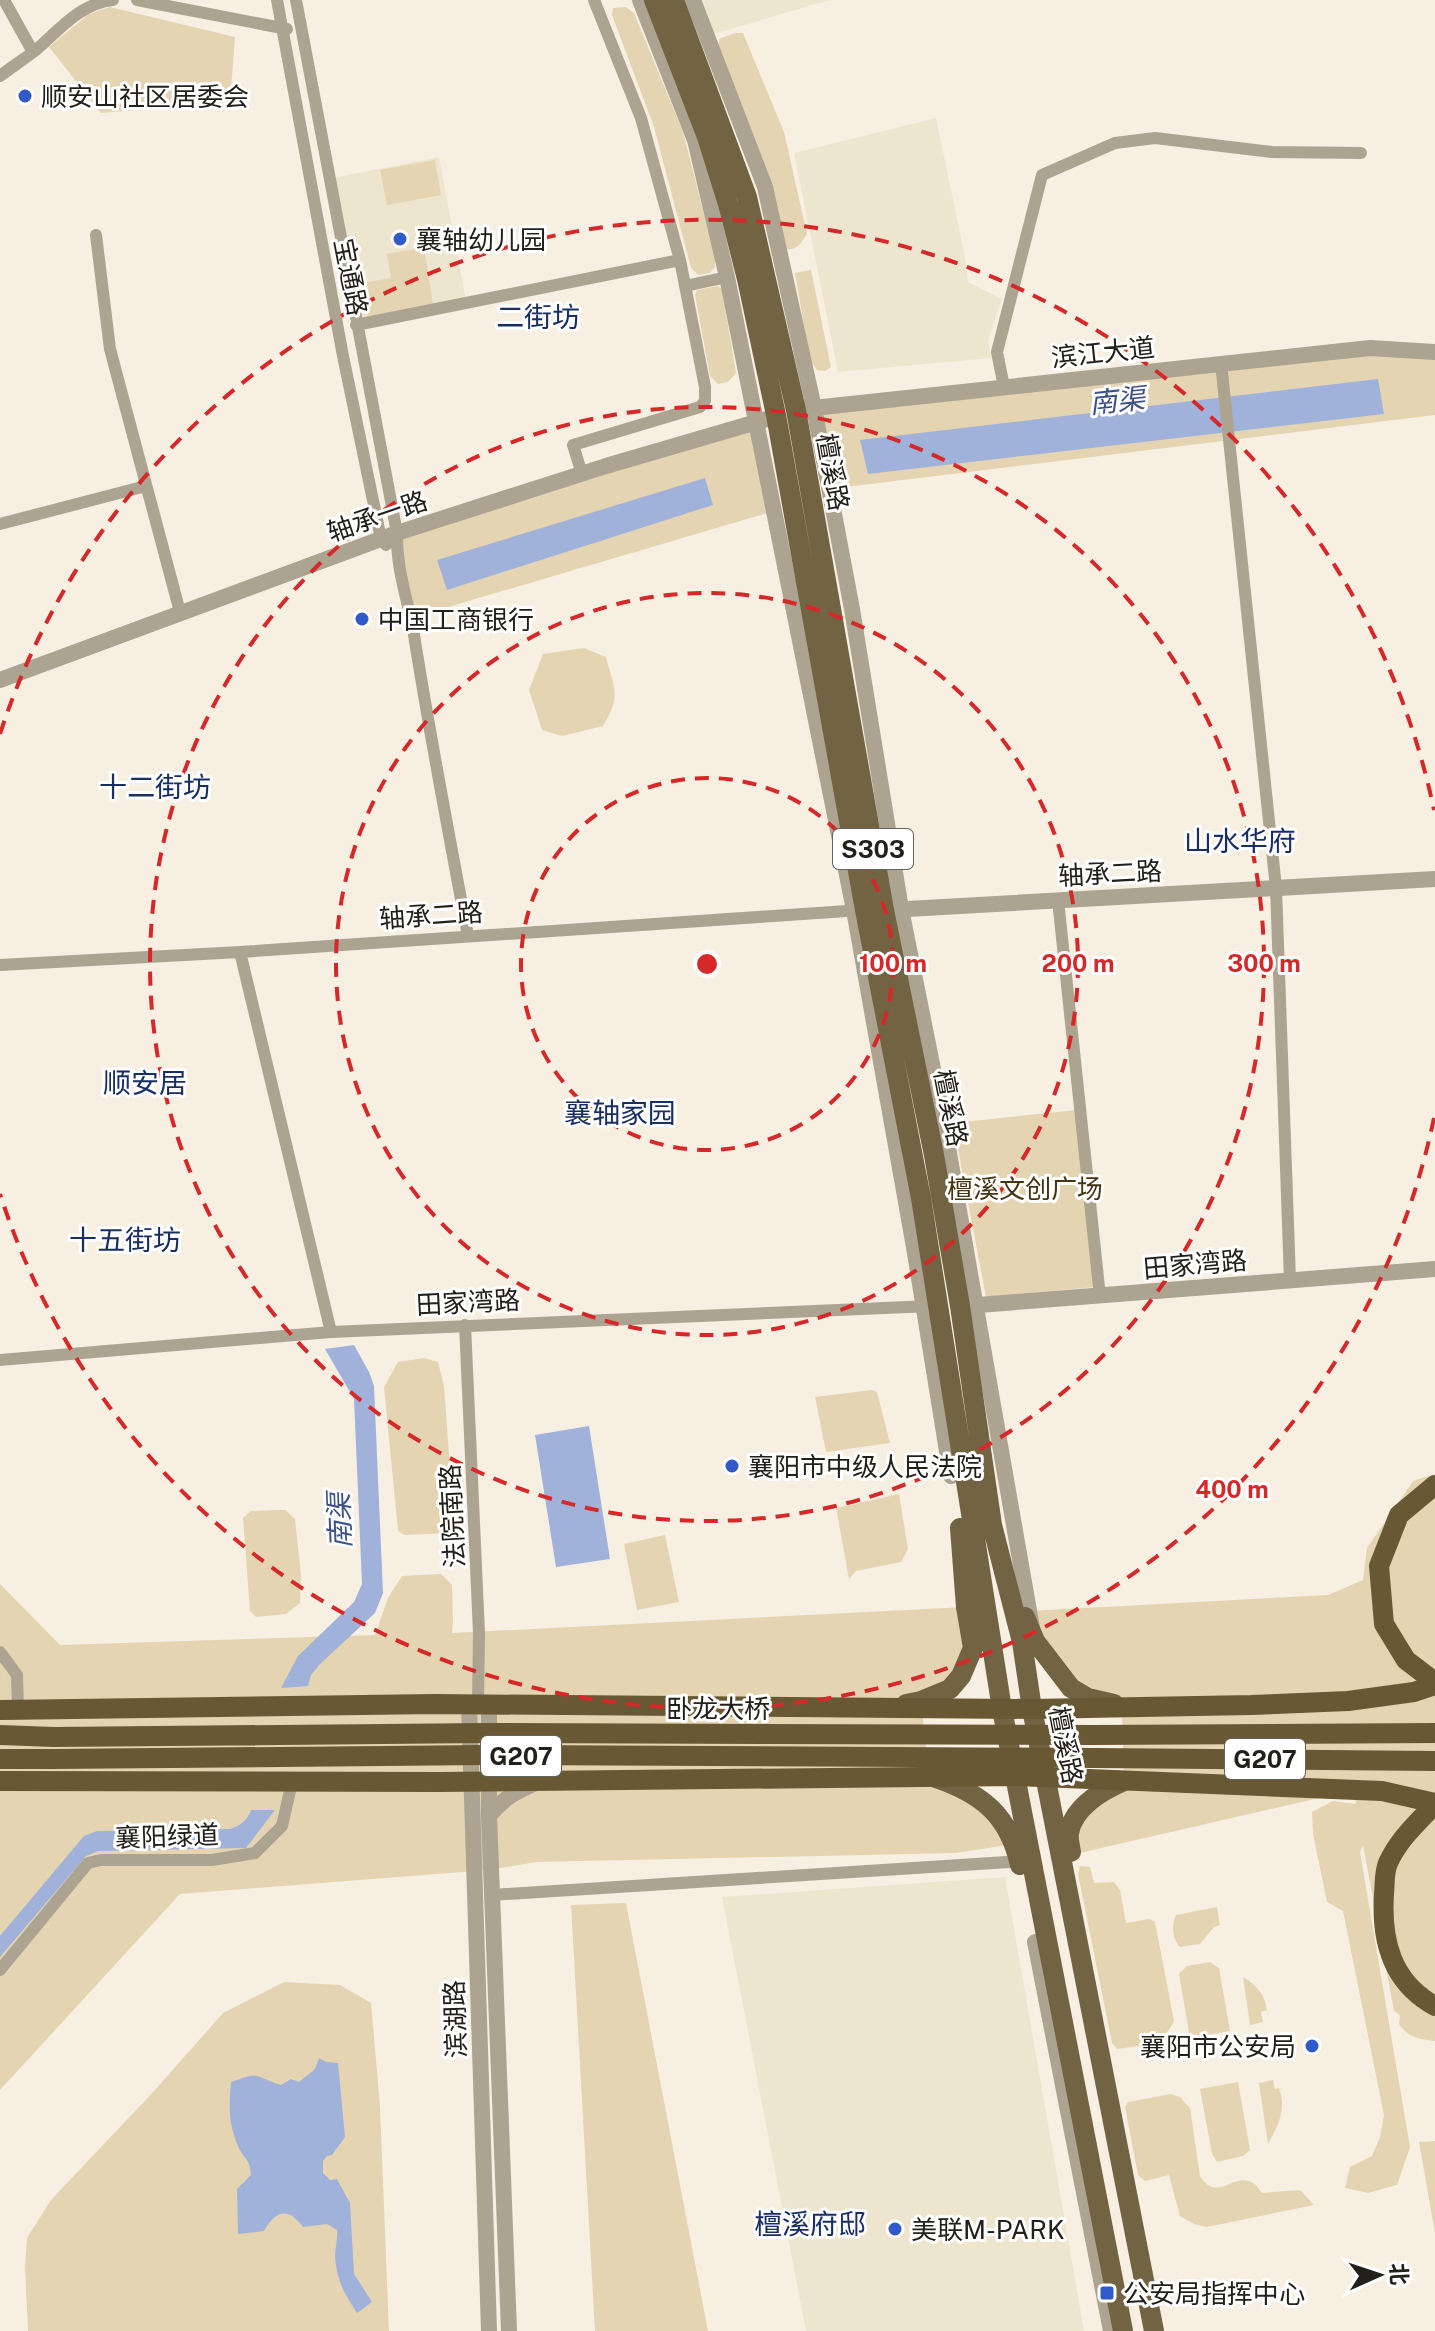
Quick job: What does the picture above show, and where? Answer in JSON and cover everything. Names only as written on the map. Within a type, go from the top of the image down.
[{"type":"highway","points":[[9,1710],[479,1705],[1032,1709],[1348,1701],[1414,1692],[1435,1684],[1406,1660],[1384,1624],[1379,1566],[1399,1515],[1435,1485]]},
{"type":"highway","name":"卧龙大桥","points":[[0,1735],[1435,1733]]},
{"type":"highway","name":"卧龙大桥","points":[[0,1759],[486,1755],[1435,1761]]},
{"type":"highway","points":[[0,1781],[480,1782],[1015,1776],[1382,1791],[1435,1804]]},
{"type":"highway","points":[[1435,1804],[1403,1836],[1386,1866],[1382,1922],[1392,1964],[1419,1997],[1435,2006]]},
{"type":"main road","name":"檀溪路","points":[[654,0],[694,121],[738,202]]},
{"type":"main road","name":"檀溪路","points":[[674,0],[692,22],[738,202],[747,279],[786,414],[876,910],[921,1198],[930,1306],[959,1438],[1015,1776],[1025,1860],[1052,1966],[1123,2331]]},
{"type":"main road","name":"檀溪路","points":[[876,910],[967,1306],[995,1538],[1022,1642],[1032,1709],[1154,2331]]},
{"type":"main road","points":[[878,1708],[921,1701],[950,1689],[961,1676],[973,1648],[966,1607],[963,1545],[951,1476],[959,1438]]},
{"type":"main road","points":[[995,1538],[1016,1599],[1035,1641],[1071,1688],[1088,1698],[1122,1706]]},
{"type":"main road","points":[[929,1776],[960,1786],[987,1803],[1003,1821],[1025,1860],[1035,1942],[1052,1966]]},
{"type":"main road","points":[[1082,1963],[1086,1932],[1069,1833],[1075,1818],[1087,1804],[1104,1789],[1124,1781]]},
{"type":"street","points":[[4,0],[33,52]]},
{"type":"street","points":[[0,76],[83,9],[113,0]]},
{"type":"street","points":[[137,0],[302,31]]},
{"type":"street","name":"宝通路","points":[[277,0],[343,356],[410,610],[431,743],[468,936]]},
{"type":"street","name":"宝通路","points":[[296,0],[356,325],[389,536]]},
{"type":"street","points":[[582,474],[573,445],[700,407],[705,401],[705,387],[680,260],[641,118],[594,0]]},
{"type":"street","points":[[640,0],[694,121],[695,140],[727,277],[786,414],[852,609],[876,910]]},
{"type":"street","points":[[693,0],[692,22],[765,187],[781,260],[786,414]]},
{"type":"street","points":[[1004,387],[997,352],[1042,175],[1115,143],[1155,138],[1272,152],[1361,153]]},
{"type":"street","points":[[727,277],[738,202]]},
{"type":"street","points":[[738,202],[781,260]]},
{"type":"street","points":[[96,235],[110,349],[180,612]]},
{"type":"street","points":[[356,325],[680,260]]},
{"type":"street","points":[[685,286],[727,277]]},
{"type":"street","name":"滨江大道","points":[[786,414],[1370,348],[1435,352]]},
{"type":"street","points":[[1221,367],[1276,888],[1290,1280]]},
{"type":"street","name":"轴承一路","points":[[0,680],[389,536],[582,474],[786,414]]},
{"type":"street","points":[[0,524],[146,486]]},
{"type":"street","name":"轴承二路","points":[[0,965],[876,910],[1435,879]]},
{"type":"street","points":[[1058,900],[1100,1297]]},
{"type":"street","points":[[240,952],[331,1332]]},
{"type":"street","name":"田家湾路","points":[[967,1306],[1435,1269]]},
{"type":"street","points":[[930,1306],[951,1476]]},
{"type":"street","name":"田家湾路","points":[[0,1360],[331,1332],[930,1306]]},
{"type":"street","points":[[967,1306],[1035,1641]]},
{"type":"street","name":"法院南路","points":[[465,1325],[479,1633],[479,1705]]},
{"type":"street","points":[[0,1652],[17,1675],[9,1710]]},
{"type":"street","name":"滨湖路","points":[[479,1705],[489,2331]]},
{"type":"street","points":[[425,1782],[453,1792],[481,1815],[512,1794],[542,1781]]},
{"type":"street","name":"襄阳绿道","points":[[0,1970],[88,1863],[101,1860],[212,1860],[255,1853],[282,1826],[292,1782]]},
{"type":"street","name":"滨湖路","points":[[481,1815],[492,1895],[509,2331]]},
{"type":"street","points":[[492,1895],[1025,1860]]},
{"type":"street","points":[[1086,1932],[1163,2331]]},
{"type":"street","points":[[1035,1942],[1111,2331]]},
{"type":"shaded area","points":[[693,0],[829,0],[707,36]]},
{"type":"shaded area","points":[[936,118],[968,282],[1002,299],[988,341],[992,358],[838,372],[794,153]]},
{"type":"shaded area","name":"襄轴幼儿园","points":[[439,157],[466,300],[360,321],[333,178]]},
{"type":"shaded area","name":"美联M-PARK","points":[[1005,1877],[1084,2331],[806,2331],[722,1897]]},
{"type":"green space","points":[[110,7],[235,37],[230,102],[101,113],[49,47],[89,14]]},
{"type":"green space","points":[[626,7],[634,13],[683,132],[715,257],[715,267],[710,273],[698,275],[691,268],[654,127],[612,15],[613,8]]},
{"type":"green space","points":[[743,33],[784,132],[807,234],[793,249],[785,249],[719,49],[719,39]]},
{"type":"green space","points":[[435,160],[441,195],[387,205],[380,170]]},
{"type":"green space","points":[[424,247],[433,304],[368,317],[363,283],[391,278],[387,254]]},
{"type":"green space","points":[[811,270],[831,367],[825,371],[817,370],[810,360],[795,273]]},
{"type":"green space","points":[[718,286],[722,289],[736,373],[728,382],[718,384],[710,376],[695,295],[697,290]]},
{"type":"green space","points":[[1435,352],[1435,415],[829,489],[814,408],[1221,363]]},
{"type":"green space","points":[[757,423],[774,511],[411,618],[397,533]]},
{"type":"green space","points":[[584,648],[606,657],[615,692],[609,715],[603,726],[562,736],[542,730],[529,690],[543,654]]},
{"type":"green space","name":"檀溪文创广场","points":[[1076,1110],[1095,1287],[986,1297],[953,1123]]},
{"type":"green space","points":[[424,1358],[438,1362],[444,1386],[454,1522],[449,1533],[405,1535],[398,1531],[384,1387],[398,1362]]},
{"type":"green space","points":[[877,1392],[890,1443],[826,1452],[815,1397]]},
{"type":"green space","points":[[1435,1474],[1435,2041],[1410,2035],[1399,2024],[1400,2015],[1394,2011],[1363,1845],[1360,1852],[1410,2147],[1397,2185],[1368,2193],[1345,2188],[1350,2167],[1372,2156],[1384,2115],[1343,1911],[1327,1902],[1313,1834],[1312,1812],[1333,1801],[1356,1804],[1354,1790],[1071,1855],[1069,1833],[1124,1781],[1122,1707],[1071,1688],[1028,1611],[1328,1595],[1363,1580],[1367,1548],[1413,1481]]},
{"type":"green space","points":[[899,1494],[908,1549],[901,1562],[856,1571],[849,1579],[836,1508]]},
{"type":"green space","points":[[285,1510],[295,1519],[301,1575],[300,1603],[286,1614],[256,1617],[250,1611],[243,1518],[251,1511]]},
{"type":"green space","points":[[665,1535],[679,1602],[637,1610],[624,1544]]},
{"type":"green space","points":[[441,1574],[452,1585],[452,1633],[966,1607],[961,1676],[921,1701],[929,1775],[960,1786],[1014,1844],[956,1853],[537,1862],[488,1870],[180,1894],[0,2090],[0,1584],[60,1645],[375,1635],[388,1598],[402,1576]]},
{"type":"green space","points":[[1080,1866],[1090,1867],[1094,1883],[1114,1882],[1120,1890],[1126,1923],[1149,1919],[1155,1922],[1174,2021],[1164,2036],[1150,2043],[1117,2049],[1112,2043],[1078,1874]]},
{"type":"green space","points":[[626,1903],[708,2331],[595,2331],[571,1905]]},
{"type":"green space","points":[[1217,1907],[1220,1925],[1214,1927],[1200,1944],[1180,1947],[1173,1932],[1176,1915]]},
{"type":"green space","points":[[1210,1962],[1219,1968],[1230,2031],[1190,2038],[1179,1974],[1187,1966]]},
{"type":"green space","points":[[1243,1977],[1262,1995],[1267,2010],[1261,2012],[1263,2022],[1250,2025]]},
{"type":"green space","points":[[284,1982],[340,1985],[371,2003],[380,2106],[389,2331],[28,2331],[27,2238],[51,2200],[223,2013]]},
{"type":"green space","points":[[1273,2080],[1275,2089],[1279,2088],[1282,2110],[1268,2144],[1259,2083]]},
{"type":"green space","points":[[1238,2082],[1250,2150],[1243,2156],[1217,2162],[1212,2154],[1200,2089]]},
{"type":"green space","points":[[1171,2094],[1180,2097],[1190,2108],[1200,2176],[1206,2184],[1219,2187],[1246,2180],[1262,2193],[1300,2190],[1314,2205],[1207,2227],[1180,2216],[1169,2175],[1145,2181],[1138,2175],[1125,2107],[1128,2102]]},
{"type":"green space","points":[[1435,2141],[1435,2233],[1419,2142]]},
{"type":"water","name":"南渠","points":[[1378,379],[1384,414],[868,474],[860,440]]},
{"type":"water","points":[[705,478],[713,505],[447,590],[437,560]]},
{"type":"water","points":[[354,1345],[374,1386],[383,1593],[375,1613],[319,1665],[311,1675],[308,1686],[281,1688],[298,1656],[354,1602],[362,1584],[354,1399],[325,1349]]},
{"type":"water","points":[[589,1426],[610,1559],[556,1567],[535,1435]]},
{"type":"water","points":[[251,1810],[275,1810],[246,1848],[98,1851],[86,1856],[0,1957],[0,1936],[84,1836],[97,1831],[230,1829],[243,1822]]},
{"type":"water","points":[[319,2058],[338,2063],[345,2137],[332,2155],[323,2161],[323,2173],[330,2180],[337,2179],[350,2203],[354,2274],[372,2302],[357,2313],[337,2273],[337,2230],[327,2224],[303,2227],[292,2216],[282,2214],[277,2215],[264,2231],[238,2234],[237,2189],[251,2175],[232,2129],[231,2082],[253,2076],[281,2085],[291,2079],[299,2082],[315,2069]]},
{"type":"place","name":"顺安山社区居委会","points":[[25,96]]},
{"type":"place","name":"襄轴幼儿园","points":[[400,239]]},
{"type":"place","name":"中国工商银行","points":[[362,619]]},
{"type":"place","name":"襄阳市中级人民法院","points":[[732,1466]]},
{"type":"place","name":"襄阳市公安局","points":[[1312,2046]]},
{"type":"place","name":"美联M-PARK","points":[[895,2229]]},
{"type":"place","name":"公安局指挥中心","points":[[1107,2293]]},
{"type":"district","name":"二街坊","points":[[538,316]]},
{"type":"district","name":"十二街坊","points":[[155,786]]},
{"type":"district","name":"山水华府","points":[[1240,840]]},
{"type":"district","name":"顺安居","points":[[145,1082]]},
{"type":"district","name":"襄轴家园","points":[[620,1112]]},
{"type":"district","name":"十五街坊","points":[[125,1239]]},
{"type":"district","name":"檀溪府邸","points":[[810,2223]]}]
